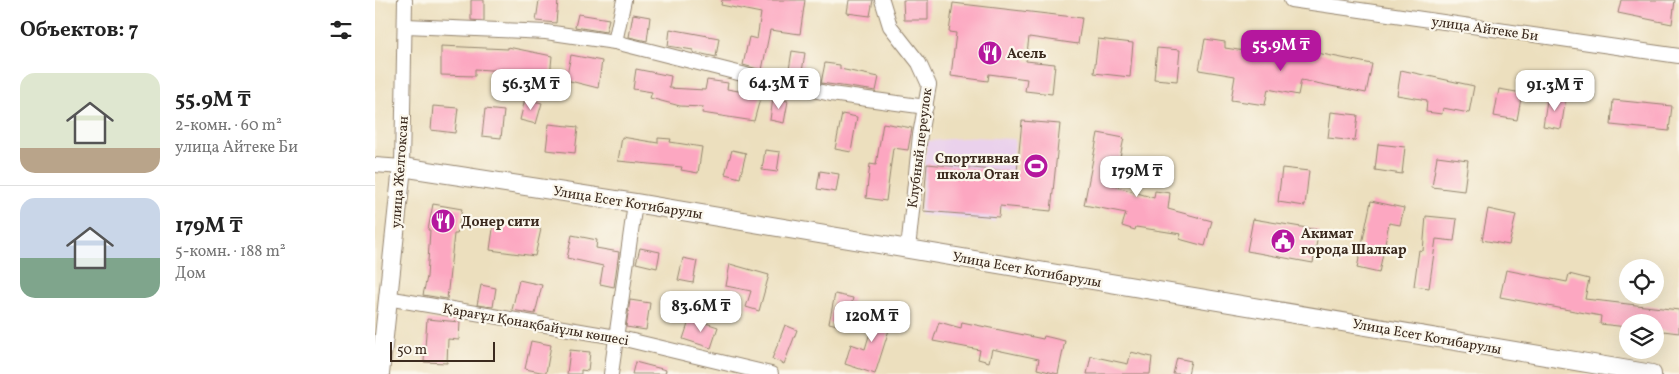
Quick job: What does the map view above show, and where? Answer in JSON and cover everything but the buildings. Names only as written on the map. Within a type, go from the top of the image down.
[{"type":"main road","name":"Улица Есет Котибарулы","points":[[402,166],[635,203],[1652,374]]},
{"type":"main road","name":"улица Желтоксан","points":[[380,374],[402,166]]},
{"type":"street","name":"улица Желтоксан","points":[[402,166],[405,0]]},
{"type":"street","points":[[615,42],[624,0]]},
{"type":"street","name":"Клубный переулок","points":[[882,0],[890,26],[919,63],[929,85],[920,135],[908,249]]},
{"type":"street","name":"улица Айтеке Би","points":[[1291,0],[1387,7],[1679,56]]},
{"type":"street","points":[[406,26],[546,32],[615,42],[758,78],[831,94],[926,107]]},
{"type":"street","points":[[375,165],[402,166]]},
{"type":"street","points":[[611,374],[635,203]]},
{"type":"street","name":"Қарағұл Қонақбайұлы көшесі","points":[[387,298],[615,337],[771,374]]},
{"type":"shaded area","points":[[973,137],[1015,139],[1010,209],[996,207],[995,222],[920,215],[927,141]]},
{"type":"place","name":"Асель","points":[[990,53]]},
{"type":"place","name":"Спортивная школа Отан","points":[[1036,166]]},
{"type":"place","name":"Донер сити","points":[[443,221]]},
{"type":"place","name":"Акимат города Шалкар","points":[[1283,241]]}]
